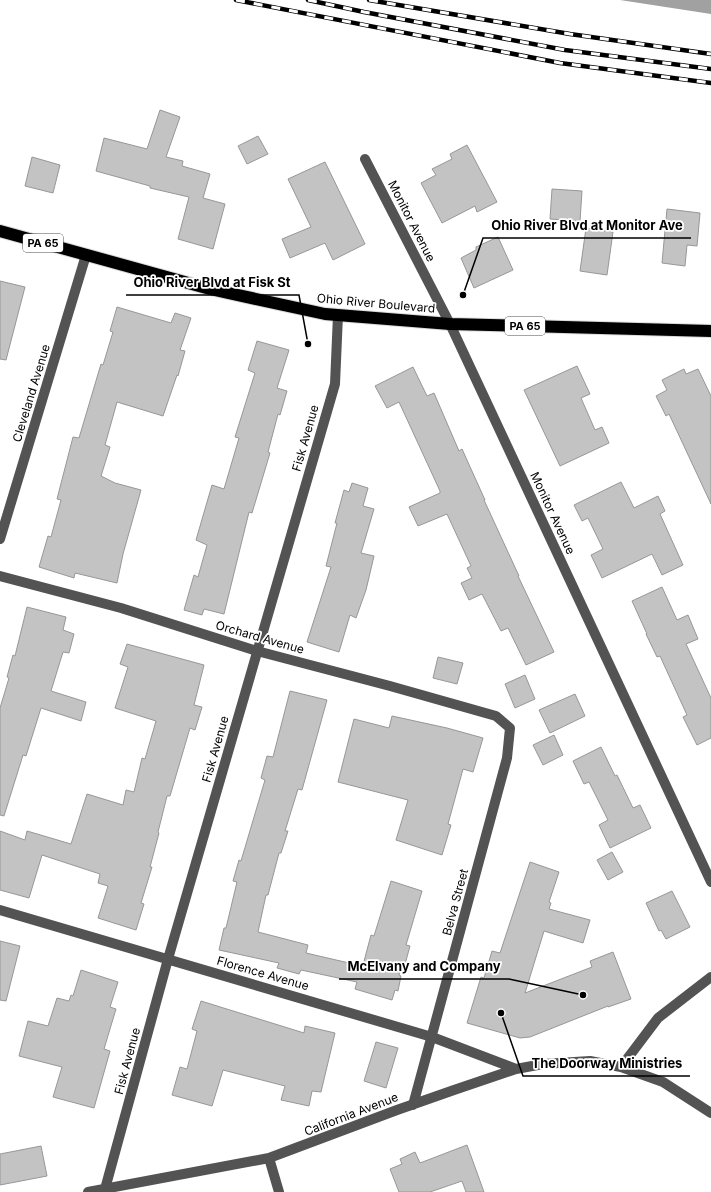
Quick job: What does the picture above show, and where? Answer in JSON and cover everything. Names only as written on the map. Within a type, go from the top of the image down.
[{"type":"highway","name":"Ohio River Boulevard","points":[[0,231],[210,289],[310,311],[338,315],[450,324],[711,331]]},
{"type":"street","name":"Monitor Avenue","points":[[365,159],[450,324],[711,882]]},
{"type":"street","name":"Cleveland Avenue","points":[[0,539],[86,255]]},
{"type":"street","name":"Fisk Avenue","points":[[106,1189],[168,959],[335,384],[338,315]]},
{"type":"street","name":"Orchard Avenue","points":[[0,576],[121,608],[257,651],[496,716],[510,728]]},
{"type":"street","name":"Belva Street","points":[[413,1105],[508,758],[510,728]]},
{"type":"street","name":"Florence Avenue","points":[[0,910],[432,1036],[516,1069]]},
{"type":"street","points":[[621,1067],[658,1018],[711,977]]},
{"type":"street","name":"California Avenue","points":[[88,1192],[269,1158],[516,1069],[543,1064],[590,1060],[621,1067],[663,1082],[711,1113]]},
{"type":"street","points":[[269,1158],[279,1192]]},
{"type":"shaded area","points":[[620,0],[711,0],[711,14]]},
{"type":"building","points":[[160,110],[180,117],[166,157],[183,161],[182,166],[210,174],[203,198],[225,204],[213,249],[178,239],[189,197],[150,188],[150,186],[96,171],[104,138],[147,149]]},
{"type":"building","points":[[258,136],[268,154],[247,164],[238,146]]},
{"type":"building","points":[[467,145],[497,202],[477,212],[475,206],[442,223],[421,183],[436,175],[432,169],[452,159],[450,154]]},
{"type":"building","points":[[32,157],[60,165],[53,193],[25,186]]},
{"type":"building","points":[[325,162],[365,244],[333,260],[325,243],[290,258],[282,239],[311,227],[288,179]]},
{"type":"building","points":[[552,189],[582,191],[580,221],[550,219]]},
{"type":"building","points":[[667,209],[700,213],[697,246],[687,245],[685,266],[662,263]]},
{"type":"building","points":[[586,228],[613,232],[607,275],[580,271]]},
{"type":"building","points":[[498,237],[513,270],[474,288],[461,258],[476,250],[476,247]]},
{"type":"building","points":[[0,281],[25,287],[6,360],[0,359]]},
{"type":"building","points":[[117,307],[171,323],[175,313],[191,318],[180,350],[185,351],[178,376],[177,375],[163,416],[117,402],[105,445],[110,447],[101,476],[115,483],[141,490],[123,554],[117,583],[75,573],[74,578],[39,567],[48,536],[51,537],[61,500],[57,499],[73,437],[79,438],[101,364],[103,365],[113,332],[110,331]]},
{"type":"building","points":[[257,341],[289,350],[277,388],[287,391],[280,415],[278,414],[268,452],[270,453],[252,513],[249,512],[224,614],[204,609],[202,615],[184,610],[194,575],[198,577],[207,545],[196,540],[212,485],[224,489],[239,438],[235,437],[255,373],[248,370]]},
{"type":"building","points":[[577,366],[590,394],[581,398],[595,430],[602,427],[609,443],[560,466],[524,390]]},
{"type":"building","points":[[413,367],[427,396],[434,393],[459,451],[462,449],[518,576],[554,652],[526,665],[508,628],[501,631],[482,594],[469,600],[461,583],[472,578],[467,568],[471,566],[447,514],[418,526],[409,507],[440,493],[440,491],[399,402],[387,408],[375,386]]},
{"type":"building","points":[[684,369],[686,374],[698,369],[711,396],[711,504],[669,414],[666,416],[656,396],[667,390],[662,380]]},
{"type":"building","points":[[621,482],[634,508],[658,496],[665,511],[660,514],[683,565],[662,575],[652,554],[602,578],[591,555],[603,549],[588,518],[582,521],[574,505]]},
{"type":"building","points":[[352,483],[368,488],[363,506],[374,509],[361,553],[374,556],[366,590],[356,618],[350,615],[339,652],[307,642],[331,567],[326,566],[344,490],[349,492]]},
{"type":"building","points":[[662,587],[677,620],[688,615],[698,639],[686,644],[711,698],[711,738],[697,745],[683,717],[687,715],[660,656],[657,657],[632,601]]},
{"type":"building","points":[[27,607],[66,617],[63,630],[74,634],[69,653],[63,652],[51,691],[86,702],[81,721],[41,708],[26,756],[23,755],[4,816],[0,815],[0,708],[9,678],[7,677],[13,655],[15,656]]},
{"type":"building","points":[[127,644],[204,665],[194,705],[202,707],[195,730],[190,728],[170,796],[167,796],[150,867],[152,867],[141,903],[144,904],[136,930],[98,918],[108,886],[98,883],[100,874],[42,855],[29,898],[0,890],[0,831],[25,840],[27,831],[71,844],[87,794],[123,805],[126,790],[134,792],[142,758],[145,759],[156,721],[115,708],[128,667],[120,664]]},
{"type":"building","points":[[438,657],[463,663],[457,684],[433,678]]},
{"type":"building","points":[[525,675],[535,699],[515,708],[505,684]]},
{"type":"building","points":[[290,691],[327,700],[302,790],[298,789],[285,831],[288,831],[281,853],[279,853],[268,895],[266,895],[258,932],[308,945],[306,953],[362,966],[371,935],[374,936],[391,881],[422,891],[406,945],[410,946],[404,968],[401,967],[398,991],[395,990],[392,1000],[355,989],[357,982],[301,970],[299,974],[277,968],[279,963],[219,950],[237,882],[233,881],[239,860],[241,861],[265,780],[261,778],[267,756],[273,757]]},
{"type":"building","points":[[575,694],[585,716],[550,733],[539,710]]},
{"type":"building","points":[[392,716],[447,728],[483,738],[473,772],[463,769],[448,824],[451,825],[442,855],[396,840],[408,800],[338,782],[354,719],[389,728]]},
{"type":"building","points":[[554,735],[563,755],[543,765],[533,745]]},
{"type":"building","points":[[601,747],[633,808],[640,805],[651,828],[610,848],[599,825],[608,820],[589,782],[584,784],[573,761]]},
{"type":"building","points":[[612,852],[623,872],[608,880],[597,860]]},
{"type":"building","points":[[530,862],[559,872],[549,902],[551,903],[549,909],[590,920],[583,943],[544,931],[525,993],[592,967],[590,961],[613,952],[631,999],[608,1006],[530,1037],[520,1038],[467,1023],[481,977],[484,978],[492,951],[500,953]]},
{"type":"building","points":[[672,891],[690,927],[666,939],[661,930],[659,931],[646,903]]},
{"type":"building","points":[[0,941],[20,946],[6,1001],[0,1000]]},
{"type":"building","points":[[81,970],[118,982],[110,1007],[116,1009],[104,1049],[110,1051],[94,1108],[53,1097],[62,1067],[19,1056],[28,1021],[48,1026],[57,998],[69,1001],[71,995],[73,996]]},
{"type":"building","points":[[201,1001],[304,1033],[305,1026],[335,1033],[321,1092],[312,1091],[309,1106],[281,1100],[285,1086],[223,1070],[212,1106],[172,1095],[180,1067],[187,1069],[197,1031],[192,1029]]},
{"type":"building","points":[[376,1042],[398,1048],[386,1088],[364,1081]]},
{"type":"building","points":[[467,1145],[484,1192],[466,1192],[462,1181],[430,1192],[399,1192],[390,1169],[402,1164],[400,1159],[415,1152],[420,1163]]},
{"type":"building","points":[[41,1146],[47,1176],[0,1185],[0,1154]]},
{"type":"railway","points":[[236,0],[560,63],[711,83]]},
{"type":"railway","points":[[308,0],[565,50],[711,69]]},
{"type":"railway","points":[[369,0],[570,34],[711,54]]},
{"type":"place","name":"Ohio River Blvd at Monitor Ave","points":[[463,295]]},
{"type":"place","name":"Ohio River Blvd at Fisk St","points":[[308,344]]},
{"type":"place","name":"McElvany and Company","points":[[583,995]]},
{"type":"place","name":"The Doorway Ministries","points":[[501,1013]]}]
